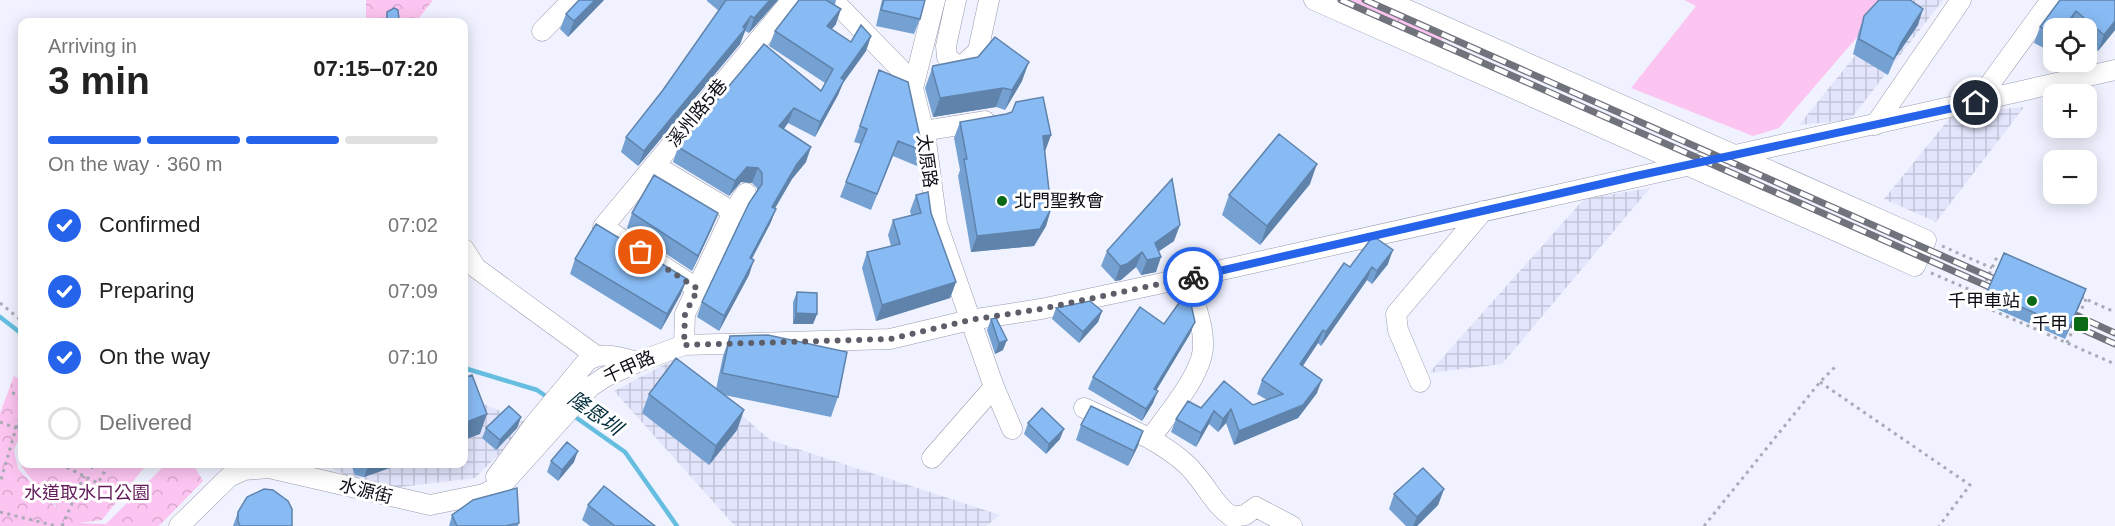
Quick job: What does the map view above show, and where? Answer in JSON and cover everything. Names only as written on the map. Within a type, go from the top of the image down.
[{"type":"street","points":[[542,32],[572,0]]},
{"type":"street","name":"溪州路5巷","points":[[698,289],[603,227],[792,0]]},
{"type":"street","points":[[833,0],[904,74],[913,88]]},
{"type":"street","name":"太原路","points":[[935,0],[913,88],[923,131],[937,224],[994,387],[1012,429]]},
{"type":"street","points":[[956,0],[946,46],[947,57],[955,64],[963,65],[978,51],[989,0]]},
{"type":"street","points":[[1314,0],[1685,166],[1916,266],[1926,240],[1385,0]]},
{"type":"street","points":[[1875,125],[1961,0]]},
{"type":"street","points":[[1976,103],[2051,0]]},
{"type":"street","points":[[1443,58],[1455,32]]},
{"type":"street","points":[[1471,69],[1482,43]]},
{"type":"street","points":[[2107,72],[2115,53]]},
{"type":"street","name":"千甲路","points":[[583,381],[605,377],[684,345],[890,339],[970,320],[1041,309],[1976,103],[2107,72]]},
{"type":"street","points":[[923,131],[998,119]]},
{"type":"street","points":[[654,165],[733,212]]},
{"type":"street","points":[[684,345],[685,314],[733,212],[746,193]]},
{"type":"street","points":[[1420,382],[1398,330],[1396,314],[1483,211]]},
{"type":"street","points":[[468,255],[476,268],[595,355],[638,362]]},
{"type":"street","points":[[1150,439],[1197,370],[1202,357],[1202,332],[1186,278]]},
{"type":"street","points":[[583,381],[595,355]]},
{"type":"street","name":"水源街","points":[[179,526],[229,477],[244,470],[269,468],[430,505],[484,494],[502,485],[541,429],[583,381]]},
{"type":"street","points":[[932,458],[994,387]]},
{"type":"street","points":[[1084,408],[1150,439],[1187,465],[1217,506],[1232,516],[1245,515],[1256,507],[1292,526]]},
{"type":"path","points":[[1926,240],[1992,268]]},
{"type":"path","points":[[2006,264],[1996,259],[1976,303],[2115,364]]},
{"type":"path","points":[[1916,266],[1980,294]]},
{"type":"path","points":[[2076,295],[2115,312]]},
{"type":"path","points":[[2067,343],[2086,299]]},
{"type":"path","points":[[0,303],[18,318]]},
{"type":"path","points":[[1704,526],[1820,382],[1838,365]]},
{"type":"path","points":[[1820,382],[1970,485],[1938,526]]},
{"type":"path","points":[[12,393],[18,394]]},
{"type":"path","points":[[0,422],[16,428]]},
{"type":"path","points":[[0,483],[18,423]]},
{"type":"path","points":[[68,468],[98,483],[107,468]]},
{"type":"path","points":[[62,526],[84,476]]},
{"type":"path","points":[[0,512],[56,526]]},
{"type":"shaded area","points":[[1900,0],[1943,0],[1850,120],[1799,125]]},
{"type":"shaded area","points":[[2024,107],[1936,222],[1884,199],[1953,114]]},
{"type":"shaded area","points":[[1650,188],[1502,364],[1429,373],[1584,199]]},
{"type":"shaded area","points":[[677,358],[770,440],[1000,515],[986,526],[735,526],[614,391]]},
{"type":"shaded area","points":[[468,397],[529,424],[475,478],[392,488],[357,480],[331,468],[468,468]]},
{"type":"green space","points":[[366,0],[433,0],[419,18],[366,18]]},
{"type":"green space","points":[[1346,0],[1373,0],[1446,30],[1440,45]]},
{"type":"green space","points":[[1684,0],[1889,0],[1779,128],[1753,136],[1631,88],[1696,6]]},
{"type":"green space","name":"水道取水口公園","points":[[14,376],[18,378],[18,440],[14,450],[18,469],[59,510],[23,468],[144,468],[102,520],[79,523],[106,524],[162,468],[195,468],[203,481],[159,526],[0,526],[0,413]]},
{"type":"building","points":[[579,0],[595,0],[574,21],[566,14]]},
{"type":"building","points":[[726,0],[770,0],[754,18],[751,16],[743,27],[745,29],[644,151],[626,137],[663,90]]},
{"type":"building","points":[[799,0],[826,0],[841,9],[827,26],[851,42],[861,25],[871,36],[841,78],[844,80],[820,122],[794,108],[779,126],[811,147],[797,164],[772,207],[776,209],[750,258],[754,260],[724,316],[702,302],[749,203],[762,184],[762,173],[758,168],[747,167],[735,181],[678,147],[764,44],[821,91],[833,69],[775,31]]},
{"type":"building","points":[[884,0],[925,0],[920,19],[881,10]]},
{"type":"building","points":[[1879,0],[1910,0],[1923,9],[1901,43],[1894,59],[1859,39],[1864,16]]},
{"type":"building","points":[[2060,0],[2115,0],[2115,21],[2104,35],[2097,29],[2097,18],[2084,18],[2076,11],[2071,18],[2047,18]]},
{"type":"building","points":[[394,8],[398,10],[399,18],[387,18],[387,12]]},
{"type":"building","points":[[995,37],[1029,62],[1012,90],[1003,88],[940,98],[933,66],[978,57]]},
{"type":"building","points":[[879,70],[908,82],[923,151],[898,141],[877,194],[846,182],[867,129],[860,126]]},
{"type":"building","points":[[1043,97],[1051,135],[1043,136],[1051,209],[1040,229],[977,236],[960,122],[1006,114],[1012,112],[1016,102]]},
{"type":"building","points":[[1279,134],[1317,164],[1267,226],[1229,195]]},
{"type":"building","points":[[654,175],[718,213],[698,256],[632,213]]},
{"type":"building","points":[[1172,179],[1180,225],[1155,243],[1161,257],[1147,260],[1142,252],[1127,264],[1120,266],[1107,251]]},
{"type":"building","points":[[928,192],[931,213],[956,282],[882,305],[867,252],[900,244],[893,220],[921,213],[916,195]]},
{"type":"building","points":[[596,224],[687,279],[667,314],[575,259]]},
{"type":"building","points":[[1373,236],[1393,250],[1377,271],[1372,267],[1326,332],[1323,330],[1300,364],[1322,380],[1303,405],[1239,431],[1231,409],[1223,419],[1214,411],[1201,433],[1176,419],[1188,401],[1201,408],[1224,381],[1253,405],[1283,394],[1262,380],[1344,263],[1350,267]]},
{"type":"building","name":"千甲車站","points":[[2004,253],[2086,289],[2069,328],[1987,292]]},
{"type":"building","points":[[797,292],[817,293],[817,314],[796,313]]},
{"type":"building","points":[[1184,296],[1190,300],[1195,322],[1154,389],[1158,391],[1146,409],[1093,377],[1140,307],[1164,324]]},
{"type":"building","points":[[1090,301],[1102,311],[1083,332],[1056,308]]},
{"type":"building","points":[[996,318],[1007,340],[999,343],[991,319]]},
{"type":"building","points":[[768,335],[847,352],[838,397],[722,373],[730,336]]},
{"type":"building","points":[[676,358],[744,410],[716,446],[649,394]]},
{"type":"building","points":[[472,375],[487,414],[468,421],[468,376]]},
{"type":"building","points":[[509,406],[521,417],[500,440],[486,428]]},
{"type":"building","points":[[1091,406],[1143,431],[1134,451],[1081,425]]},
{"type":"building","points":[[1042,408],[1064,429],[1049,444],[1028,423]]},
{"type":"building","points":[[567,442],[578,451],[562,470],[551,461]]},
{"type":"building","points":[[1423,468],[1444,489],[1417,517],[1394,494]]},
{"type":"building","points":[[604,486],[655,526],[615,526],[588,505]]},
{"type":"building","points":[[517,488],[519,523],[505,526],[457,526],[452,515],[473,500]]},
{"type":"building","points":[[264,489],[273,490],[288,501],[292,509],[292,526],[240,526],[238,512],[247,497]]},
{"type":"waterway","name":"隆恩圳","points":[[0,317],[18,331]]},
{"type":"waterway","name":"隆恩圳","points":[[468,369],[537,390],[550,399]]},
{"type":"waterway","name":"隆恩圳","points":[[571,414],[625,452],[677,526]]},
{"type":"railway","points":[[1341,0],[2003,293]]},
{"type":"railway","points":[[1365,0],[2008,285]]},
{"type":"railway","points":[[2060,308],[2115,333]]},
{"type":"railway","points":[[2055,317],[2115,344]]},
{"type":"way so far","points":[[641,252],[698,289],[685,314],[684,345],[890,339],[970,320],[1041,309],[1193,277]]},
{"type":"place","name":"北門聖教會","points":[[1002,201]]},
{"type":"place","name":"千甲車站","points":[[2032,301]]},
{"type":"place","name":"千甲","points":[[2081,324]]},
{"type":"route","points":[[1193,277],[1636,176],[1976,103]]}]
